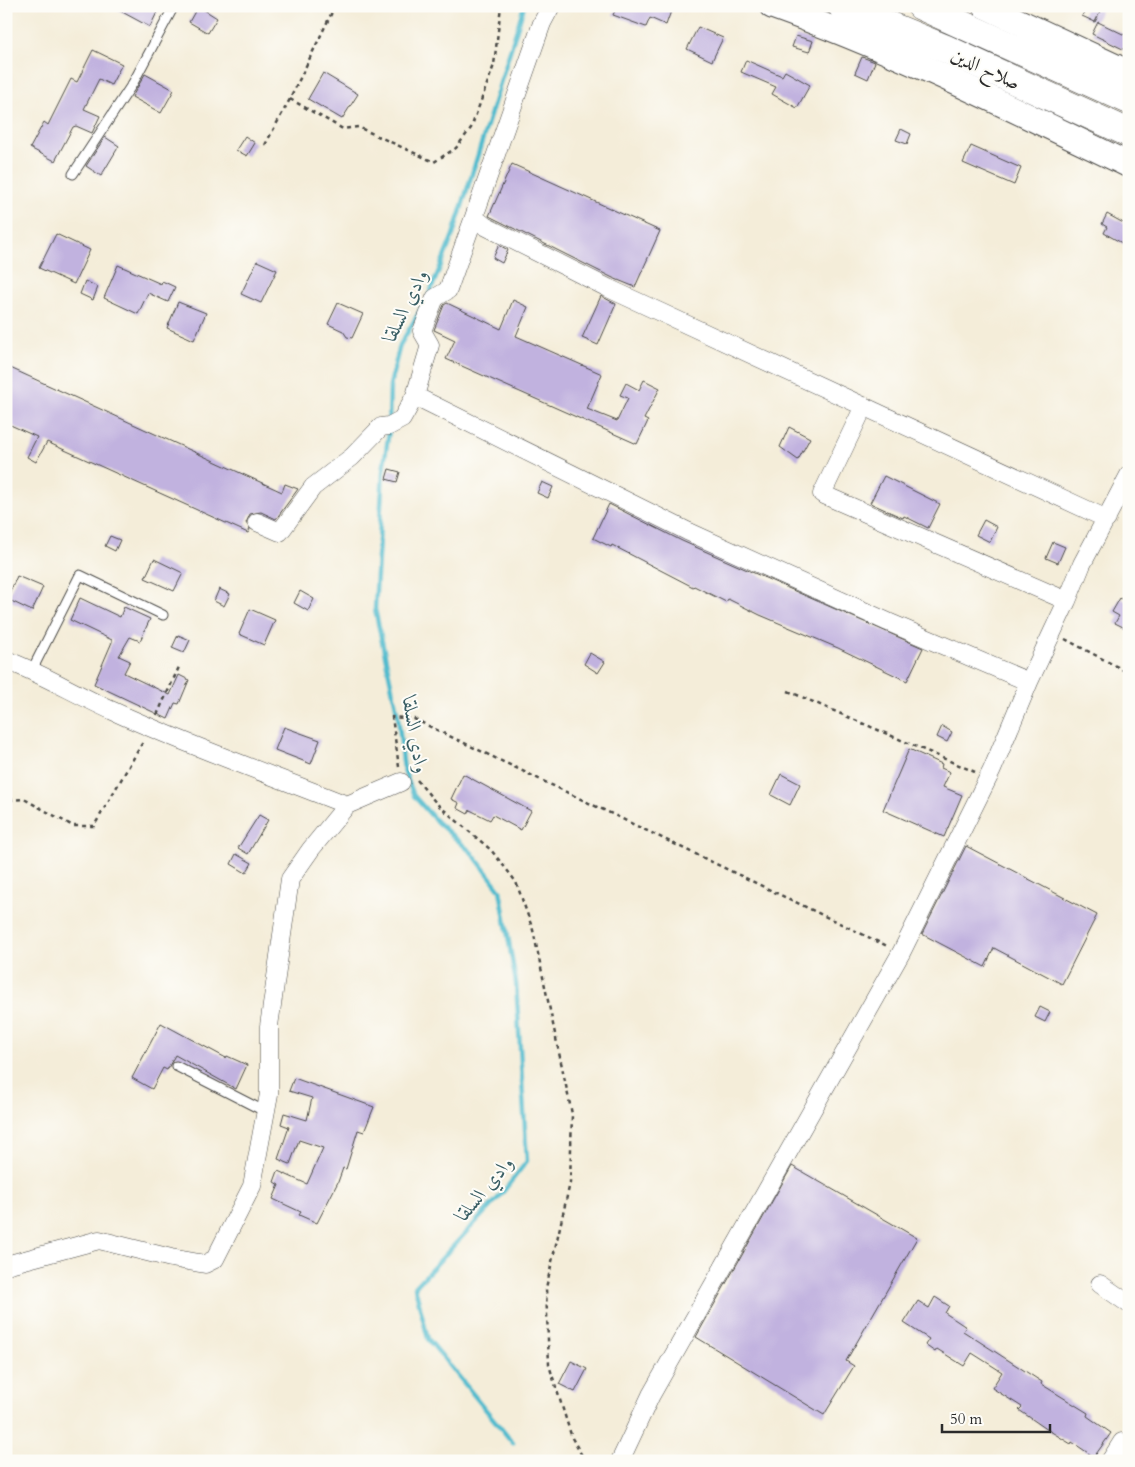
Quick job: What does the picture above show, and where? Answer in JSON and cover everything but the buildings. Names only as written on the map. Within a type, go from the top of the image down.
[{"type":"highway","name":"صلاح الدين","points":[[842,6],[946,50],[1129,133]]},
{"type":"highway","name":"صلاح الدين","points":[[921,6],[1129,100]]},
{"type":"main road","points":[[772,6],[833,28],[949,78],[1129,165]]},
{"type":"main road","points":[[985,6],[1129,72]]},
{"type":"street","points":[[257,522],[280,532],[313,487],[352,457],[381,427],[389,426],[402,419],[415,396],[430,345],[422,331],[435,298],[448,290],[542,23],[551,6]]},
{"type":"street","points":[[474,218],[485,226],[608,288],[1107,518]]},
{"type":"street","points":[[415,396],[688,531],[879,618],[1029,682]]},
{"type":"street","points":[[864,406],[822,494],[1067,601]]},
{"type":"street","points":[[620,1461],[651,1395],[901,952],[987,778],[1082,564],[1129,475]]},
{"type":"street","points":[[6,660],[32,670],[112,711],[347,805]]},
{"type":"street","points":[[6,1265],[99,1240],[171,1258],[205,1264],[214,1260],[252,1186],[269,1094],[269,1026],[290,879],[311,849],[347,805],[401,782]]},
{"type":"street","points":[[1100,1284],[1129,1304]]},
{"type":"street","points":[[1110,1461],[1122,1442],[1129,1446]]},
{"type":"lane","points":[[73,174],[133,83],[174,6]]},
{"type":"lane","points":[[32,670],[80,575],[163,616]]},
{"type":"lane","points":[[176,1066],[266,1112]]},
{"type":"path","points":[[265,145],[290,99],[335,6]]},
{"type":"path","points":[[290,99],[343,129],[358,126],[434,162],[456,148],[471,128],[494,65],[501,6]]},
{"type":"path","points":[[1052,633],[1129,673]]},
{"type":"path","points":[[6,808],[10,800],[24,799],[73,826],[94,826],[152,728],[179,667]]},
{"type":"path","points":[[788,691],[909,742],[987,778]]},
{"type":"path","points":[[585,1461],[572,1438],[549,1365],[546,1288],[570,1183],[572,1114],[533,930],[516,882],[492,850],[436,804],[417,780],[406,779],[401,782],[392,717],[414,719],[901,952]]},
{"type":"waterway","name":"وادي السلقا","points":[[429,295],[453,235],[524,6]]},
{"type":"waterway","name":"وادي السلقا","points":[[389,421],[390,385],[400,345],[424,304]]},
{"type":"waterway","name":"وادي السلقا","points":[[389,431],[383,471],[375,609],[398,716],[404,770],[414,796],[437,822],[472,853],[500,890],[516,983],[527,1161],[500,1196],[415,1287],[428,1339],[513,1443]]}]
